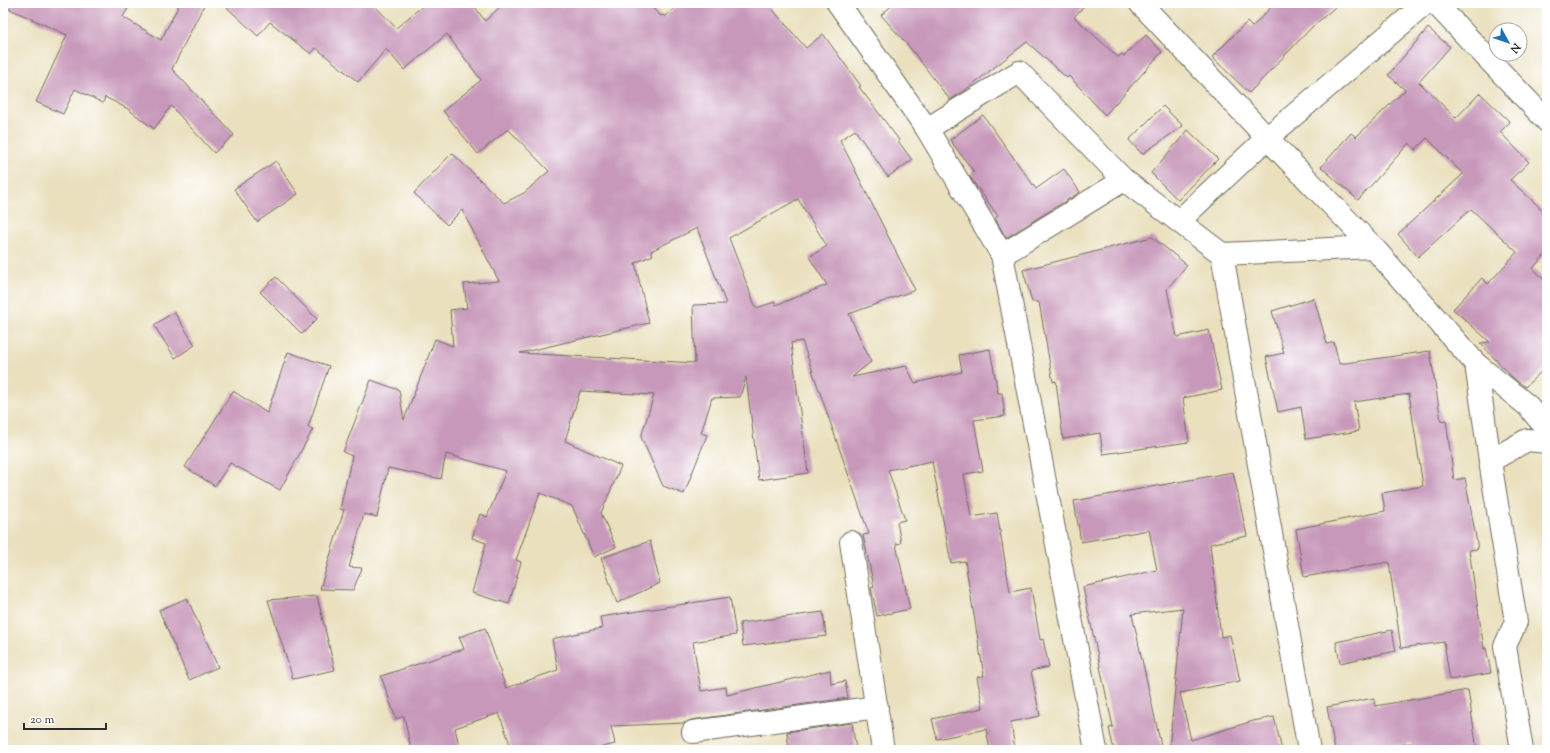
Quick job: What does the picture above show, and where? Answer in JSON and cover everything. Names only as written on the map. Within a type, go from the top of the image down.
[{"type":"street","points":[[838,3],[927,129],[1002,255],[1096,750]]},
{"type":"street","points":[[1140,3],[1266,138],[1373,247],[1476,364],[1528,406],[1547,429]]},
{"type":"street","points":[[1179,221],[1266,138],[1426,3]]},
{"type":"street","points":[[1435,3],[1547,121]]},
{"type":"street","points":[[927,129],[1019,72],[1124,180],[1222,254],[1373,247]]},
{"type":"street","points":[[1002,255],[1124,180]]},
{"type":"street","points":[[1222,254],[1309,750]]},
{"type":"street","points":[[1476,364],[1516,622],[1505,646],[1522,750]]},
{"type":"street","points":[[1490,461],[1527,440],[1547,442]]},
{"type":"street","points":[[851,542],[883,750]]},
{"type":"street","points":[[693,732],[877,707]]},
{"type":"building","points":[[3,3],[131,3],[123,17],[161,40],[180,3],[205,3],[172,69],[234,135],[214,153],[171,106],[154,129],[128,109],[105,97],[103,103],[75,89],[63,114],[36,102],[67,35],[3,6]]},
{"type":"building","points":[[222,3],[372,3],[396,28],[426,3],[472,3],[485,21],[504,3],[647,3],[661,16],[663,15],[665,17],[680,3],[767,3],[806,48],[823,34],[912,160],[888,177],[855,130],[840,140],[915,290],[849,314],[871,362],[852,377],[906,366],[915,383],[962,372],[959,355],[990,349],[998,393],[1002,393],[1005,416],[974,420],[983,471],[964,474],[971,517],[997,513],[1010,592],[1031,588],[1040,640],[1043,639],[1049,667],[1031,671],[1040,716],[1011,722],[1015,750],[990,750],[986,729],[937,739],[932,719],[983,708],[977,677],[984,676],[965,561],[951,563],[932,461],[888,470],[905,520],[897,522],[901,543],[896,544],[910,609],[877,616],[871,588],[874,587],[863,535],[869,534],[802,341],[791,343],[808,473],[759,480],[746,377],[740,397],[712,398],[701,433],[707,435],[684,494],[663,486],[641,437],[654,395],[580,391],[565,441],[621,466],[601,513],[616,547],[594,557],[572,506],[540,493],[516,560],[521,562],[509,604],[472,593],[486,543],[472,538],[480,514],[487,517],[506,471],[446,454],[441,479],[388,468],[377,517],[364,514],[349,567],[362,568],[353,590],[320,589],[344,510],[340,509],[352,456],[343,452],[371,380],[399,390],[404,420],[435,339],[453,346],[450,310],[467,308],[464,284],[499,281],[462,210],[447,225],[414,193],[452,153],[504,203],[524,193],[549,171],[508,129],[478,154],[443,111],[481,80],[447,34],[404,70],[386,49],[358,82],[316,48],[311,54],[270,22],[258,36]],"holes":[[[798,199],[827,246],[809,257],[827,285],[776,305],[775,302],[756,308],[729,238]],[[697,228],[726,304],[693,305],[695,363],[520,353],[649,323],[635,263],[653,255],[651,251]]]},
{"type":"building","points":[[895,3],[1087,3],[1074,17],[1118,57],[1122,54],[1124,56],[1146,35],[1162,52],[1105,115],[1069,76],[1067,78],[1027,42],[964,91],[950,100],[911,49],[881,15]]},
{"type":"building","points":[[1275,3],[1340,3],[1313,26],[1249,93],[1212,57],[1247,22],[1252,27]]},
{"type":"building","points":[[1428,28],[1450,47],[1419,82],[1456,118],[1480,93],[1510,122],[1500,132],[1529,162],[1510,180],[1547,214],[1547,253],[1533,268],[1547,283],[1547,366],[1525,387],[1512,377],[1480,343],[1490,342],[1453,309],[1482,278],[1488,284],[1517,252],[1471,209],[1418,257],[1398,234],[1463,174],[1427,138],[1415,150],[1409,143],[1358,200],[1321,167],[1351,133],[1356,137],[1405,90],[1388,75]]},
{"type":"building","points":[[1163,106],[1183,126],[1142,154],[1129,140]]},
{"type":"building","points":[[983,115],[1036,189],[1064,169],[1080,192],[1006,238],[995,218],[998,216],[969,176],[974,172],[950,140]]},
{"type":"building","points":[[1188,130],[1218,159],[1178,200],[1151,173]]},
{"type":"building","points":[[276,161],[298,194],[257,222],[234,189]]},
{"type":"building","points":[[1152,237],[1187,265],[1167,289],[1177,337],[1209,330],[1222,390],[1183,398],[1189,442],[1103,454],[1100,433],[1063,439],[1056,381],[1053,382],[1039,302],[1032,302],[1023,270]]},
{"type":"building","points":[[276,277],[317,319],[302,334],[260,292]]},
{"type":"building","points":[[1314,298],[1327,344],[1334,342],[1339,364],[1430,351],[1441,421],[1446,420],[1454,480],[1465,478],[1478,549],[1469,550],[1484,649],[1486,648],[1491,673],[1450,680],[1444,642],[1401,648],[1389,562],[1304,577],[1296,529],[1385,511],[1382,493],[1423,486],[1409,394],[1354,402],[1359,431],[1306,439],[1301,407],[1278,412],[1266,357],[1284,353],[1272,311]]},
{"type":"building","points":[[174,312],[195,345],[175,358],[154,325]]},
{"type":"building","points":[[288,352],[329,366],[308,427],[313,429],[280,490],[230,463],[215,486],[185,467],[233,391],[267,413]]},
{"type":"building","points":[[1233,472],[1247,536],[1210,544],[1221,637],[1230,635],[1240,681],[1180,693],[1191,740],[1253,721],[1274,717],[1282,750],[1169,750],[1183,608],[1132,614],[1162,750],[1114,750],[1109,728],[1113,727],[1083,587],[1157,570],[1149,530],[1081,542],[1074,501]]},
{"type":"building","points":[[650,541],[660,583],[617,603],[601,558]]},
{"type":"building","points":[[317,596],[335,670],[293,679],[268,600]]},
{"type":"building","points":[[730,597],[736,635],[693,642],[701,691],[726,687],[727,695],[830,670],[831,684],[845,681],[848,698],[691,720],[685,723],[611,726],[615,744],[589,750],[512,750],[499,713],[455,728],[460,750],[411,750],[404,716],[396,719],[381,676],[464,649],[459,637],[485,628],[506,688],[558,670],[552,639],[602,628],[600,617]]},
{"type":"building","points":[[187,598],[218,667],[189,680],[159,610]]},
{"type":"building","points":[[823,612],[826,636],[743,646],[740,623]]},
{"type":"building","points":[[1392,630],[1396,651],[1340,663],[1336,642]]},
{"type":"building","points":[[1468,690],[1477,750],[1413,750],[1411,743],[1373,750],[1335,750],[1327,707],[1374,698],[1375,706]]},
{"type":"building","points":[[852,723],[856,750],[789,750],[787,732]]}]
